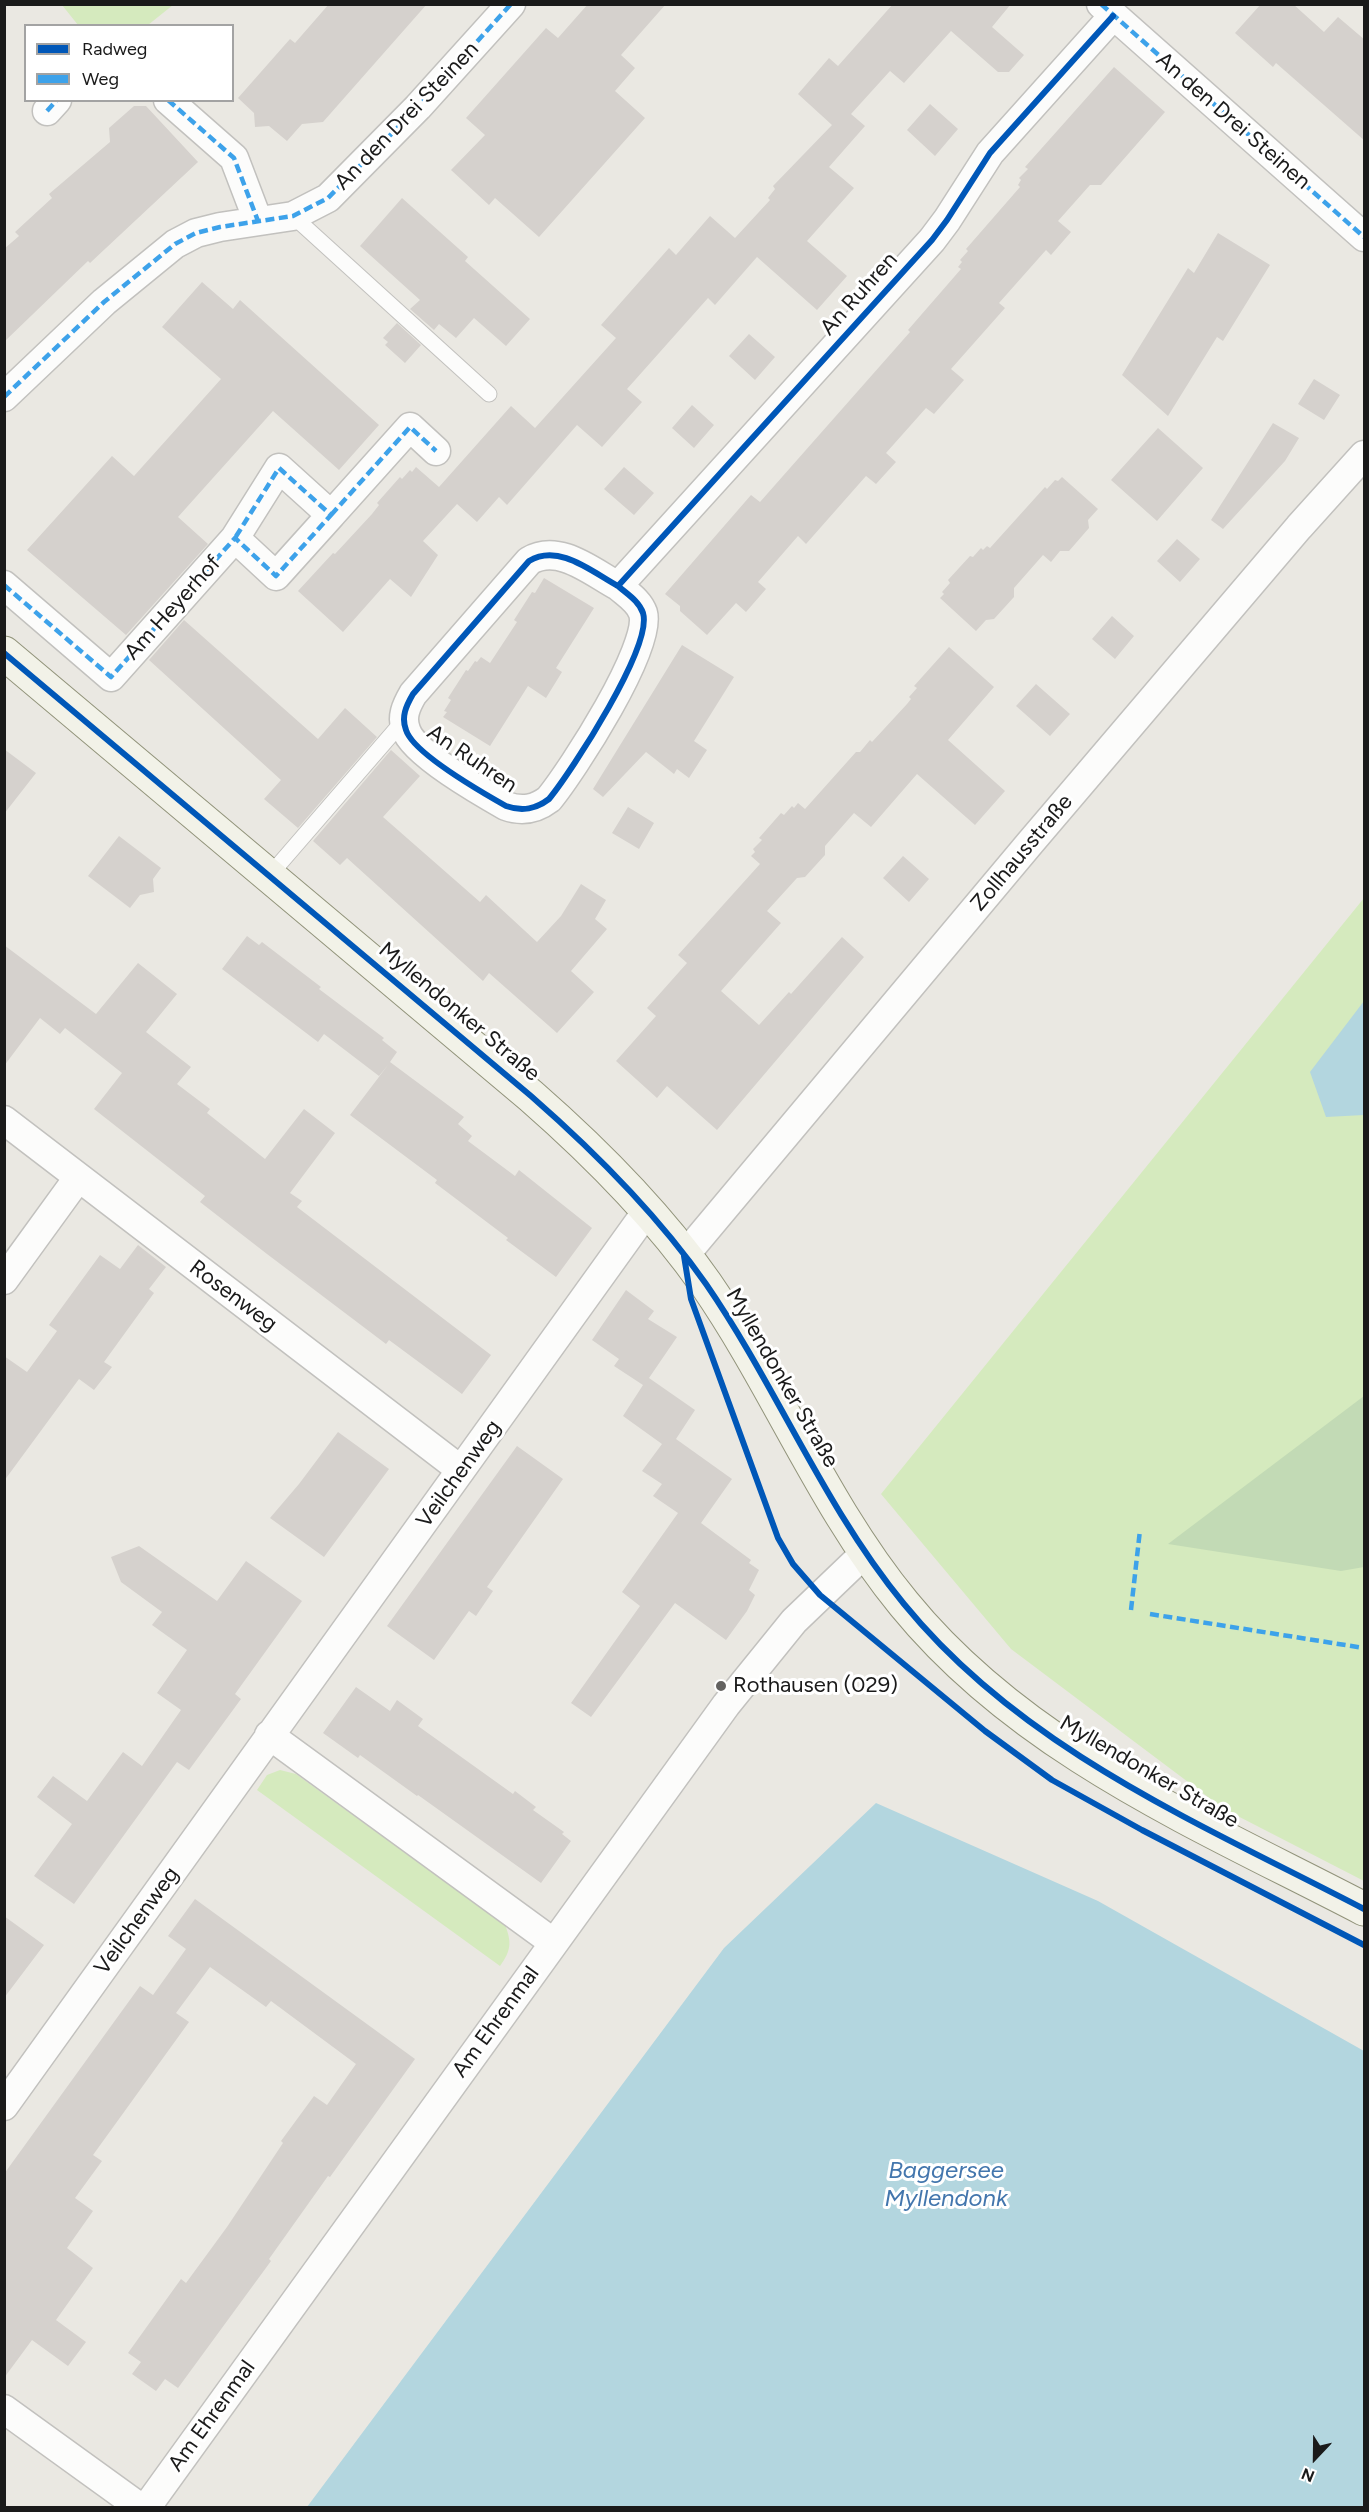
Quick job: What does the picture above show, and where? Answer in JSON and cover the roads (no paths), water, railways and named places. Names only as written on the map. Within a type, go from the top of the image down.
[{"type":"street","name":"An den Drei Steinen","points":[[4,397],[104,302],[166,251],[196,233],[293,216],[317,205],[339,189],[418,107],[511,4]]},
{"type":"street","name":"An den Drei Steinen","points":[[1107,10],[1365,237]]},
{"type":"street","name":"An Ruhren","points":[[618,586],[932,240],[990,153],[1107,10]]},
{"type":"street","points":[[170,102],[234,158],[258,221]]},
{"type":"street","name":"Am Heyerhof","points":[[235,538],[276,576],[410,427],[436,451]]},
{"type":"street","name":"Zollhausstraße","points":[[684,1256],[1022,852],[1299,527],[1365,455]]},
{"type":"street","name":"Am Heyerhof","points":[[4,585],[111,677],[235,538],[279,468],[331,515]]},
{"type":"street","name":"An Ruhren","points":[[542,555],[559,555],[618,586],[633,599],[644,614],[643,630],[637,652],[628,673],[562,782],[543,804],[533,808],[516,809],[497,800],[423,752],[408,737],[404,713],[413,694],[529,561],[542,555]]},
{"type":"street","name":"Myllendonker Straße","points":[[4,653],[564,1125],[647,1211],[684,1256],[725,1315],[865,1553],[904,1605],[952,1657],[998,1699],[1048,1737],[1154,1799],[1365,1909]]},
{"type":"street","name":"Rosenweg","points":[[4,1120],[461,1470]]},
{"type":"street","points":[[4,1280],[78,1178]]},
{"type":"street","name":"Veilchenweg","points":[[4,2106],[647,1211]]},
{"type":"street","name":"Am Ehrenmal","points":[[146,2508],[768,1651],[819,1595],[865,1553]]},
{"type":"street","points":[[269,1736],[554,1943]]},
{"type":"street","points":[[4,2409],[141,2508]]},
{"type":"lane","points":[[293,216],[489,394]]},
{"type":"lane","points":[[269,876],[404,720]]},
{"type":"water","points":[[1364,1001],[1364,1115],[1326,1117],[1310,1072]]},
{"type":"water","name":"Baggersee Myllendonk","points":[[876,1803],[1098,1901],[1364,2051],[1364,2507],[307,2507],[724,1948]]},
{"type":"place","name":"Rothausen (029)","points":[[721,1686]]}]
